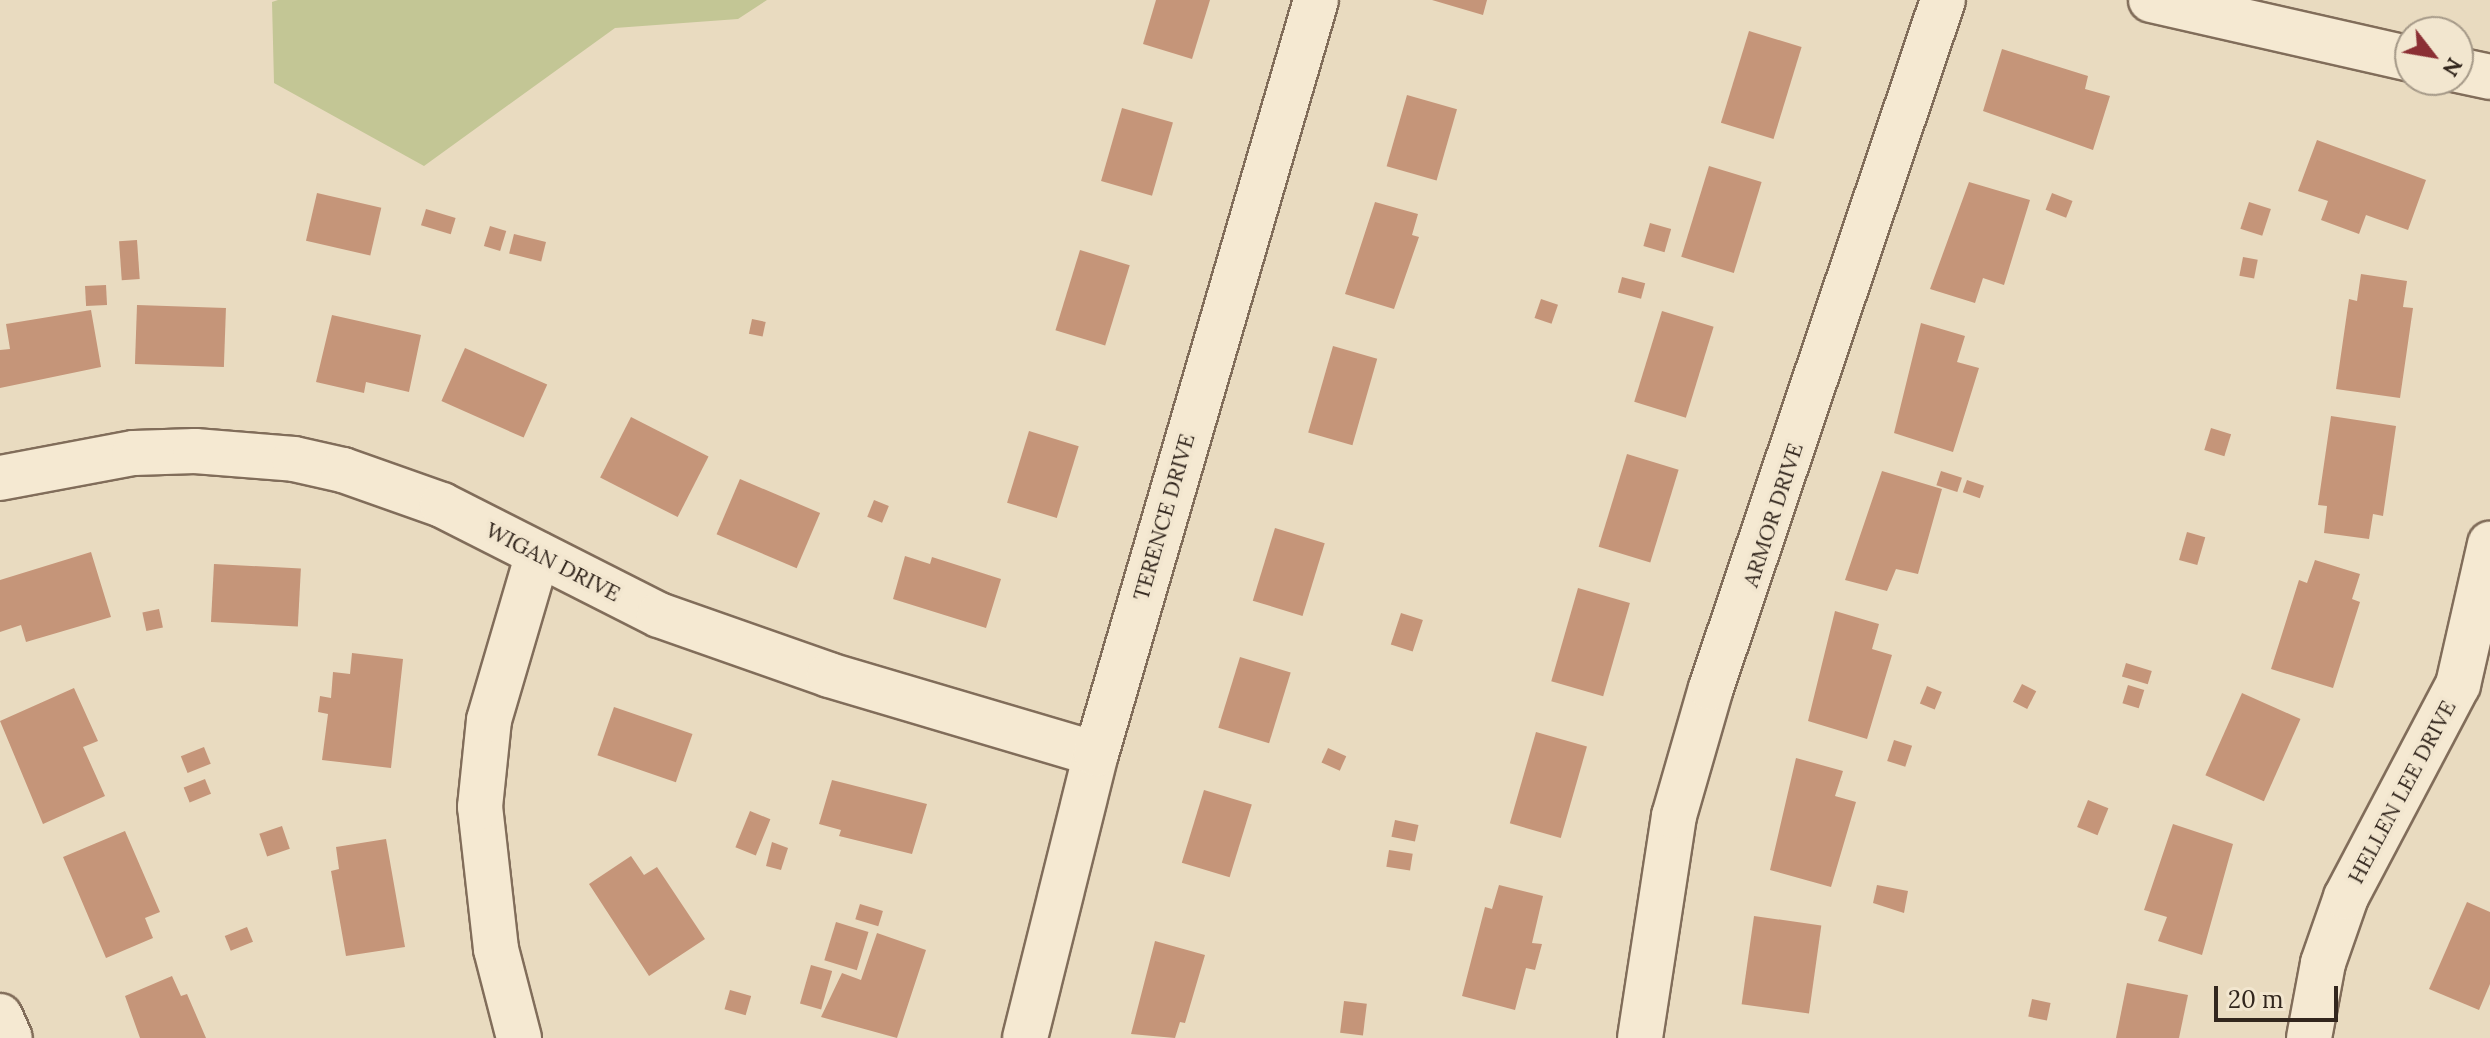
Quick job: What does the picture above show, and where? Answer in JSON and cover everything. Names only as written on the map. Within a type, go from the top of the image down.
[{"type":"street","name":"TERENCE DRIVE","points":[[1025,1038],[1096,754],[1316,0]]},
{"type":"street","name":"ARMOR DRIVE","points":[[1640,1038],[1674,816],[1711,688],[1943,0]]},
{"type":"street","points":[[2151,0],[2394,55]]},
{"type":"street","name":"WIGAN DRIVE","points":[[0,478],[134,453],[294,459],[387,484],[538,554],[659,615],[755,650],[1096,754]]},
{"type":"street","name":"HELLEN LEE DRIVE","points":[[2309,1038],[2323,963],[2346,897],[2458,685],[2490,544]]},
{"type":"street","points":[[519,1038],[496,949],[480,807],[489,720],[538,554]]},
{"type":"street","points":[[0,1016],[10,1038]]},
{"type":"green space","points":[[767,0],[738,19],[615,28],[424,166],[274,83],[272,2]]},
{"type":"building","points":[[1156,0],[1210,0],[1192,59],[1143,44]]},
{"type":"building","points":[[1432,0],[1487,0],[1483,15]]},
{"type":"building","points":[[1749,31],[1802,47],[1774,139],[1721,123]]},
{"type":"building","points":[[2002,49],[2088,76],[2085,89],[2110,96],[2093,150],[1983,111]]},
{"type":"building","points":[[1407,95],[1457,109],[1437,180],[1387,166]]},
{"type":"building","points":[[1122,108],[1173,123],[1152,196],[1101,181]]},
{"type":"building","points":[[2317,140],[2426,180],[2408,230],[2366,215],[2359,234],[2321,220],[2328,201],[2298,191]]},
{"type":"building","points":[[1709,166],[1762,182],[1734,273],[1681,257]]},
{"type":"building","points":[[1969,182],[2030,200],[2004,285],[1983,278],[1975,303],[1930,289]]},
{"type":"building","points":[[317,193],[381,208],[370,256],[306,241]]},
{"type":"building","points":[[2052,193],[2073,201],[2066,218],[2046,210]]},
{"type":"building","points":[[1375,202],[1418,214],[1412,235],[1419,237],[1394,309],[1345,294]]},
{"type":"building","points":[[2249,202],[2271,209],[2262,236],[2240,229]]},
{"type":"building","points":[[426,209],[456,218],[451,234],[421,225]]},
{"type":"building","points":[[1650,223],[1671,229],[1665,252],[1643,246]]},
{"type":"building","points":[[490,226],[506,231],[500,251],[484,246]]},
{"type":"building","points":[[514,234],[546,242],[541,261],[509,253]]},
{"type":"building","points":[[137,240],[140,279],[122,280],[119,241]]},
{"type":"building","points":[[1080,250],[1130,265],[1105,346],[1055,330]]},
{"type":"building","points":[[2243,257],[2258,260],[2254,279],[2239,276]]},
{"type":"building","points":[[2361,274],[2407,281],[2403,307],[2413,308],[2400,398],[2336,389],[2349,299],[2357,301]]},
{"type":"building","points":[[1622,277],[1645,283],[1641,299],[1618,292]]},
{"type":"building","points":[[106,285],[107,305],[86,306],[85,286]]},
{"type":"building","points":[[1541,299],[1558,305],[1552,324],[1534,318]]},
{"type":"building","points":[[137,305],[226,308],[224,367],[135,364]]},
{"type":"building","points":[[91,310],[101,367],[0,388],[0,350],[10,349],[6,324]]},
{"type":"building","points":[[1662,311],[1714,327],[1686,418],[1634,402]]},
{"type":"building","points":[[332,315],[421,335],[409,392],[366,382],[364,393],[316,382]]},
{"type":"building","points":[[752,319],[766,322],[763,337],[749,334]]},
{"type":"building","points":[[1921,323],[1965,336],[1957,362],[1979,368],[1953,452],[1894,433]]},
{"type":"building","points":[[1333,346],[1377,359],[1352,445],[1308,433]]},
{"type":"building","points":[[465,348],[547,385],[524,438],[441,401]]},
{"type":"building","points":[[2331,416],[2396,426],[2383,516],[2373,514],[2369,539],[2324,533],[2327,506],[2318,505]]},
{"type":"building","points":[[631,417],[709,456],[678,517],[600,478]]},
{"type":"building","points":[[2211,428],[2231,434],[2224,456],[2204,450]]},
{"type":"building","points":[[1029,431],[1079,446],[1057,518],[1007,503]]},
{"type":"building","points":[[1627,454],[1679,470],[1650,563],[1599,547]]},
{"type":"building","points":[[1882,471],[1942,489],[1918,574],[1896,569],[1887,591],[1845,580]]},
{"type":"building","points":[[1941,471],[1962,478],[1957,492],[1936,485]]},
{"type":"building","points":[[740,479],[820,513],[797,568],[717,534]]},
{"type":"building","points":[[1967,480],[1984,486],[1980,498],[1963,492]]},
{"type":"building","points":[[874,500],[889,506],[882,523],[867,517]]},
{"type":"building","points":[[1275,528],[1325,543],[1303,616],[1253,601]]},
{"type":"building","points":[[2187,532],[2205,537],[2197,565],[2179,560]]},
{"type":"building","points":[[91,552],[111,617],[26,642],[21,625],[0,632],[0,580]]},
{"type":"building","points":[[905,556],[930,564],[932,557],[1001,579],[986,628],[893,599]]},
{"type":"building","points":[[2315,560],[2360,574],[2352,599],[2360,602],[2333,688],[2271,669],[2299,580],[2307,583]]},
{"type":"building","points":[[214,564],[301,569],[298,626],[211,622]]},
{"type":"building","points":[[1578,588],[1630,603],[1603,696],[1551,681]]},
{"type":"building","points":[[159,609],[163,628],[146,631],[142,613]]},
{"type":"building","points":[[1835,611],[1879,624],[1872,649],[1892,655],[1867,739],[1808,721]]},
{"type":"building","points":[[1401,613],[1423,620],[1413,651],[1391,644]]},
{"type":"building","points":[[352,653],[403,659],[391,768],[322,760],[328,714],[318,712],[320,696],[331,698],[333,672],[350,674]]},
{"type":"building","points":[[1240,657],[1291,672],[1269,743],[1218,728]]},
{"type":"building","points":[[2126,663],[2152,671],[2148,684],[2122,676]]},
{"type":"building","points":[[2022,684],[2036,691],[2027,709],[2013,702]]},
{"type":"building","points":[[2128,685],[2144,690],[2139,708],[2122,703]]},
{"type":"building","points":[[1927,686],[1942,692],[1935,710],[1920,704]]},
{"type":"building","points":[[74,688],[98,741],[83,747],[105,796],[43,824],[0,721]]},
{"type":"building","points":[[2242,693],[2300,719],[2264,801],[2205,775]]},
{"type":"building","points":[[614,707],[692,734],[676,782],[597,755]]},
{"type":"building","points":[[1536,732],[1587,747],[1561,838],[1510,823]]},
{"type":"building","points":[[1894,740],[1912,746],[1905,767],[1887,761]]},
{"type":"building","points":[[204,747],[211,764],[188,773],[181,756]]},
{"type":"building","points":[[1328,748],[1346,756],[1340,771],[1321,763]]},
{"type":"building","points":[[1796,758],[1843,771],[1835,796],[1856,802],[1831,887],[1770,870]]},
{"type":"building","points":[[205,779],[211,794],[190,802],[184,788]]},
{"type":"building","points":[[832,780],[927,804],[912,854],[839,836],[841,830],[819,824]]},
{"type":"building","points":[[1204,790],[1252,805],[1230,877],[1182,863]]},
{"type":"building","points":[[2088,800],[2108,808],[2098,835],[2077,827]]},
{"type":"building","points":[[750,811],[770,819],[756,855],[735,847]]},
{"type":"building","points":[[1395,820],[1418,825],[1415,842],[1391,837]]},
{"type":"building","points":[[2173,824],[2233,844],[2202,955],[2158,941],[2167,917],[2144,910]]},
{"type":"building","points":[[282,826],[290,849],[267,857],[259,834]]},
{"type":"building","points":[[125,831],[160,912],[145,918],[153,938],[106,958],[63,857]]},
{"type":"building","points":[[386,839],[405,947],[346,956],[331,871],[339,869],[336,847]]},
{"type":"building","points":[[772,842],[788,848],[781,870],[766,866]]},
{"type":"building","points":[[1389,850],[1413,854],[1410,871],[1386,867]]},
{"type":"building","points":[[631,856],[644,875],[657,867],[705,939],[649,976],[589,884]]},
{"type":"building","points":[[1499,885],[1543,896],[1532,943],[1542,944],[1535,970],[1526,968],[1515,1010],[1462,996],[1485,907],[1492,909]]},
{"type":"building","points":[[1877,885],[1908,891],[1904,913],[1873,903]]},
{"type":"building","points":[[2467,902],[2490,912],[2490,984],[2479,1010],[2429,989]]},
{"type":"building","points":[[860,904],[883,911],[878,926],[855,919]]},
{"type":"building","points":[[1754,916],[1821,925],[1809,1014],[1742,1004]]},
{"type":"building","points":[[836,922],[869,932],[857,970],[824,960]]},
{"type":"building","points":[[247,927],[253,942],[231,951],[225,936]]},
{"type":"building","points":[[877,933],[926,950],[897,1038],[821,1017],[842,973],[861,980]]},
{"type":"building","points":[[1155,941],[1205,955],[1185,1023],[1180,1022],[1175,1038],[1131,1034]]},
{"type":"building","points":[[811,965],[832,971],[821,1010],[800,1003]]},
{"type":"building","points":[[172,976],[181,996],[187,994],[206,1038],[140,1038],[125,996]]},
{"type":"building","points":[[2127,983],[2188,995],[2179,1038],[2116,1038]]},
{"type":"building","points":[[730,990],[751,996],[746,1015],[724,1009]]},
{"type":"building","points":[[2032,999],[2051,1003],[2047,1021],[2028,1017]]},
{"type":"building","points":[[1344,1001],[1367,1004],[1363,1036],[1340,1033]]}]
